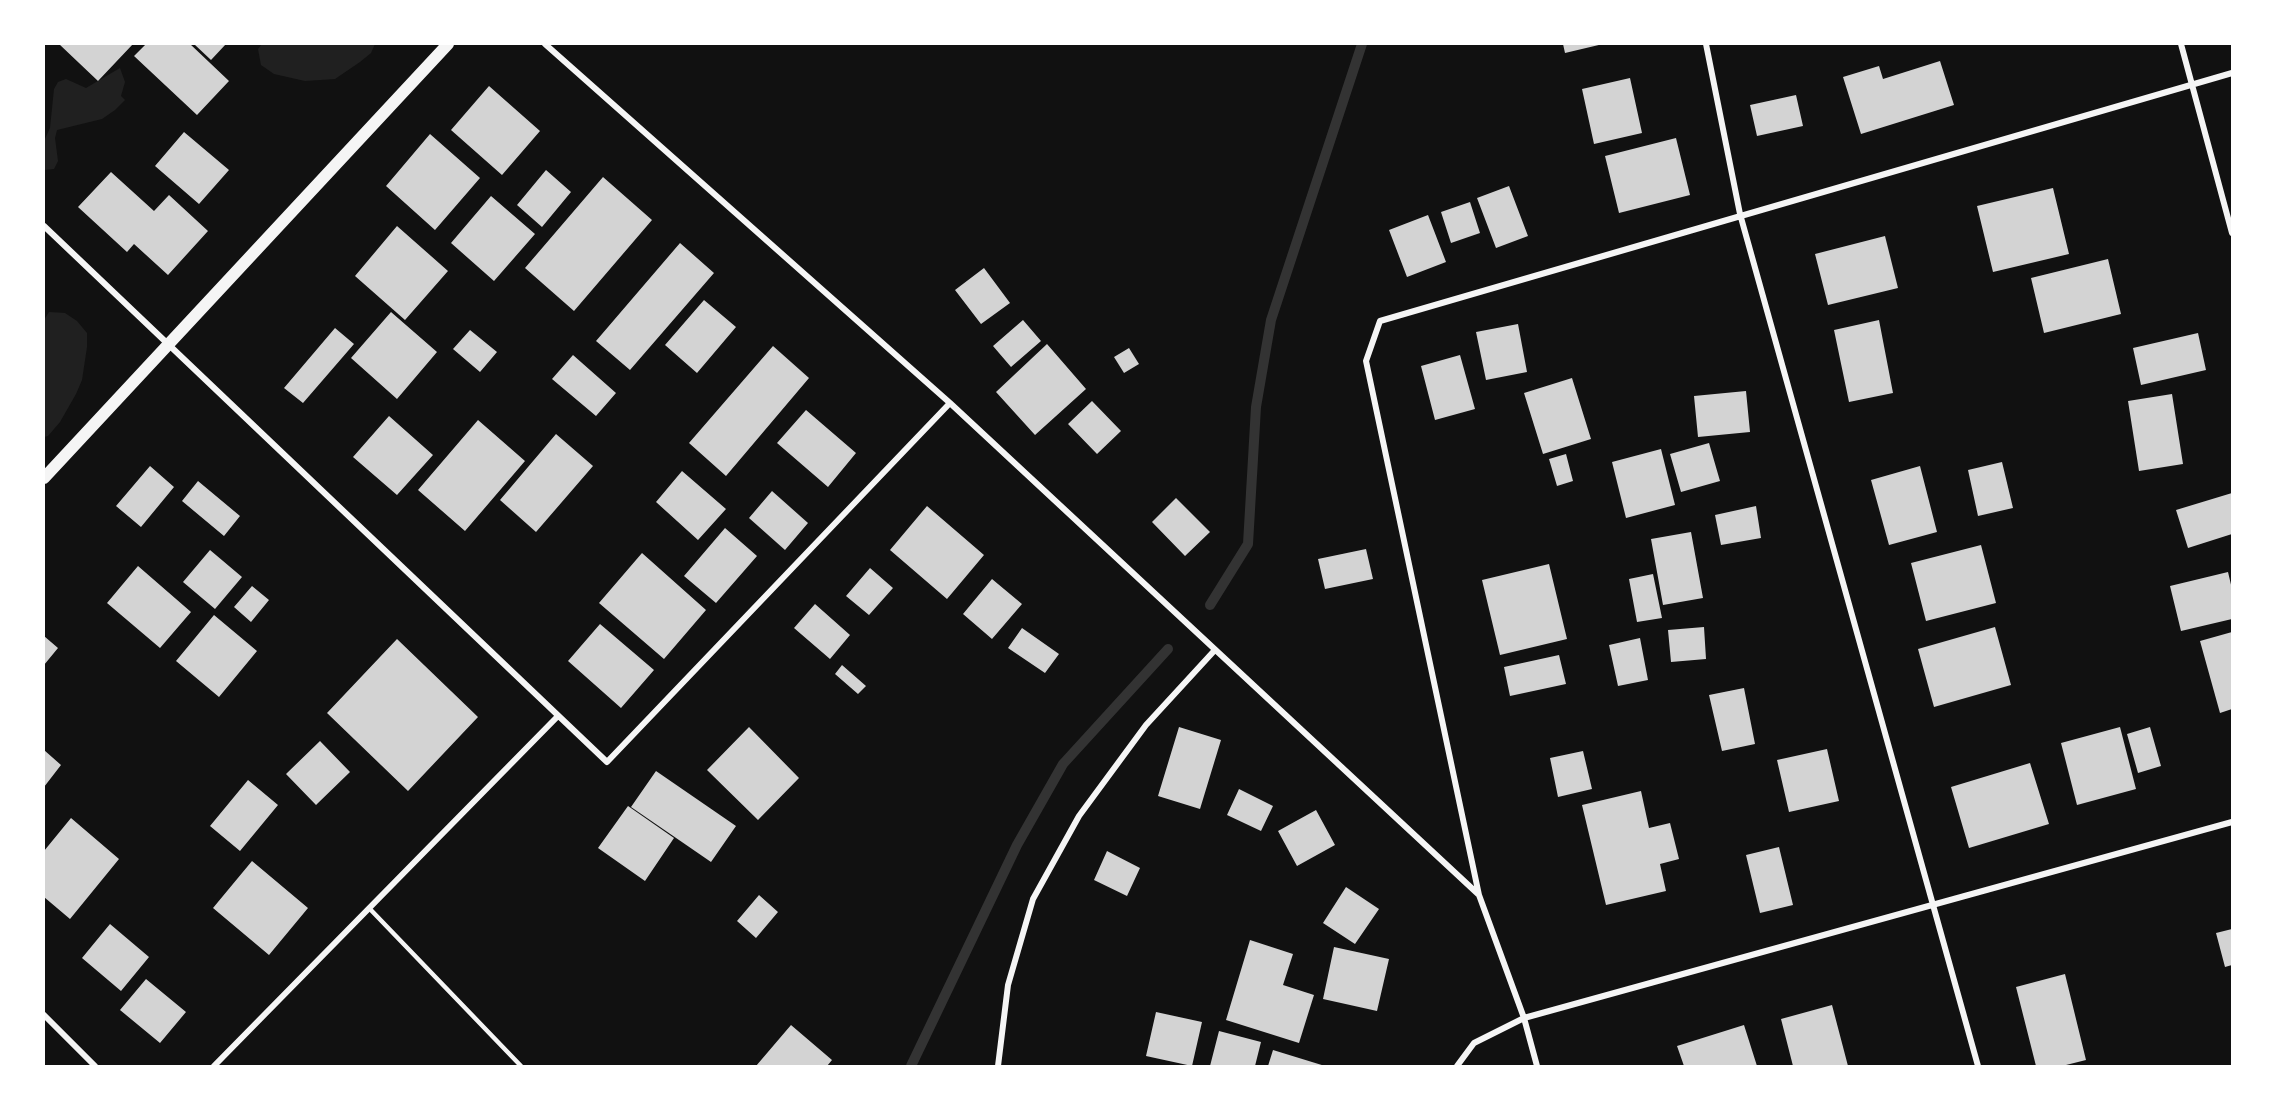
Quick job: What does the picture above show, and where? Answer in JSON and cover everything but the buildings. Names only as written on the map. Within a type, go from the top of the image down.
[{"type":"main road","points":[[44,478],[448,44]]},
{"type":"street","points":[[545,44],[950,403],[1214,651],[1479,895]]},
{"type":"street","points":[[1706,44],[1740,214],[1931,906],[1978,1066]]},
{"type":"street","points":[[2181,44],[2232,233]]},
{"type":"street","points":[[1537,1066],[1524,1018],[1479,895],[1366,361],[1380,321],[1740,214],[2232,73]]},
{"type":"street","points":[[44,226],[607,762],[950,403]]},
{"type":"street","points":[[998,1066],[1008,985],[1033,899],[1079,816],[1146,725],[1214,651]]},
{"type":"street","points":[[214,1066],[558,716]]},
{"type":"street","points":[[1457,1066],[1474,1043],[1524,1018],[2232,822]]},
{"type":"street","points":[[44,1016],[95,1066]]},
{"type":"lane","points":[[369,908],[521,1066]]},
{"type":"shaded area","points":[[262,44],[375,44],[371,53],[335,79],[305,81],[274,74],[261,65],[258,49]]},
{"type":"shaded area","points":[[120,68],[125,82],[121,96],[125,100],[102,119],[57,130],[55,138],[58,161],[54,169],[44,170],[44,141],[50,128],[54,89],[58,82],[66,79],[86,88]]},
{"type":"shaded area","points":[[49,312],[65,313],[77,321],[87,333],[87,347],[82,380],[76,394],[60,422],[48,436],[44,437],[44,320]]},
{"type":"waterway","points":[[1210,605],[1248,544],[1256,407],[1271,320],[1362,44]]},
{"type":"waterway","points":[[911,1066],[1017,845],[1063,764],[1168,649]]}]
